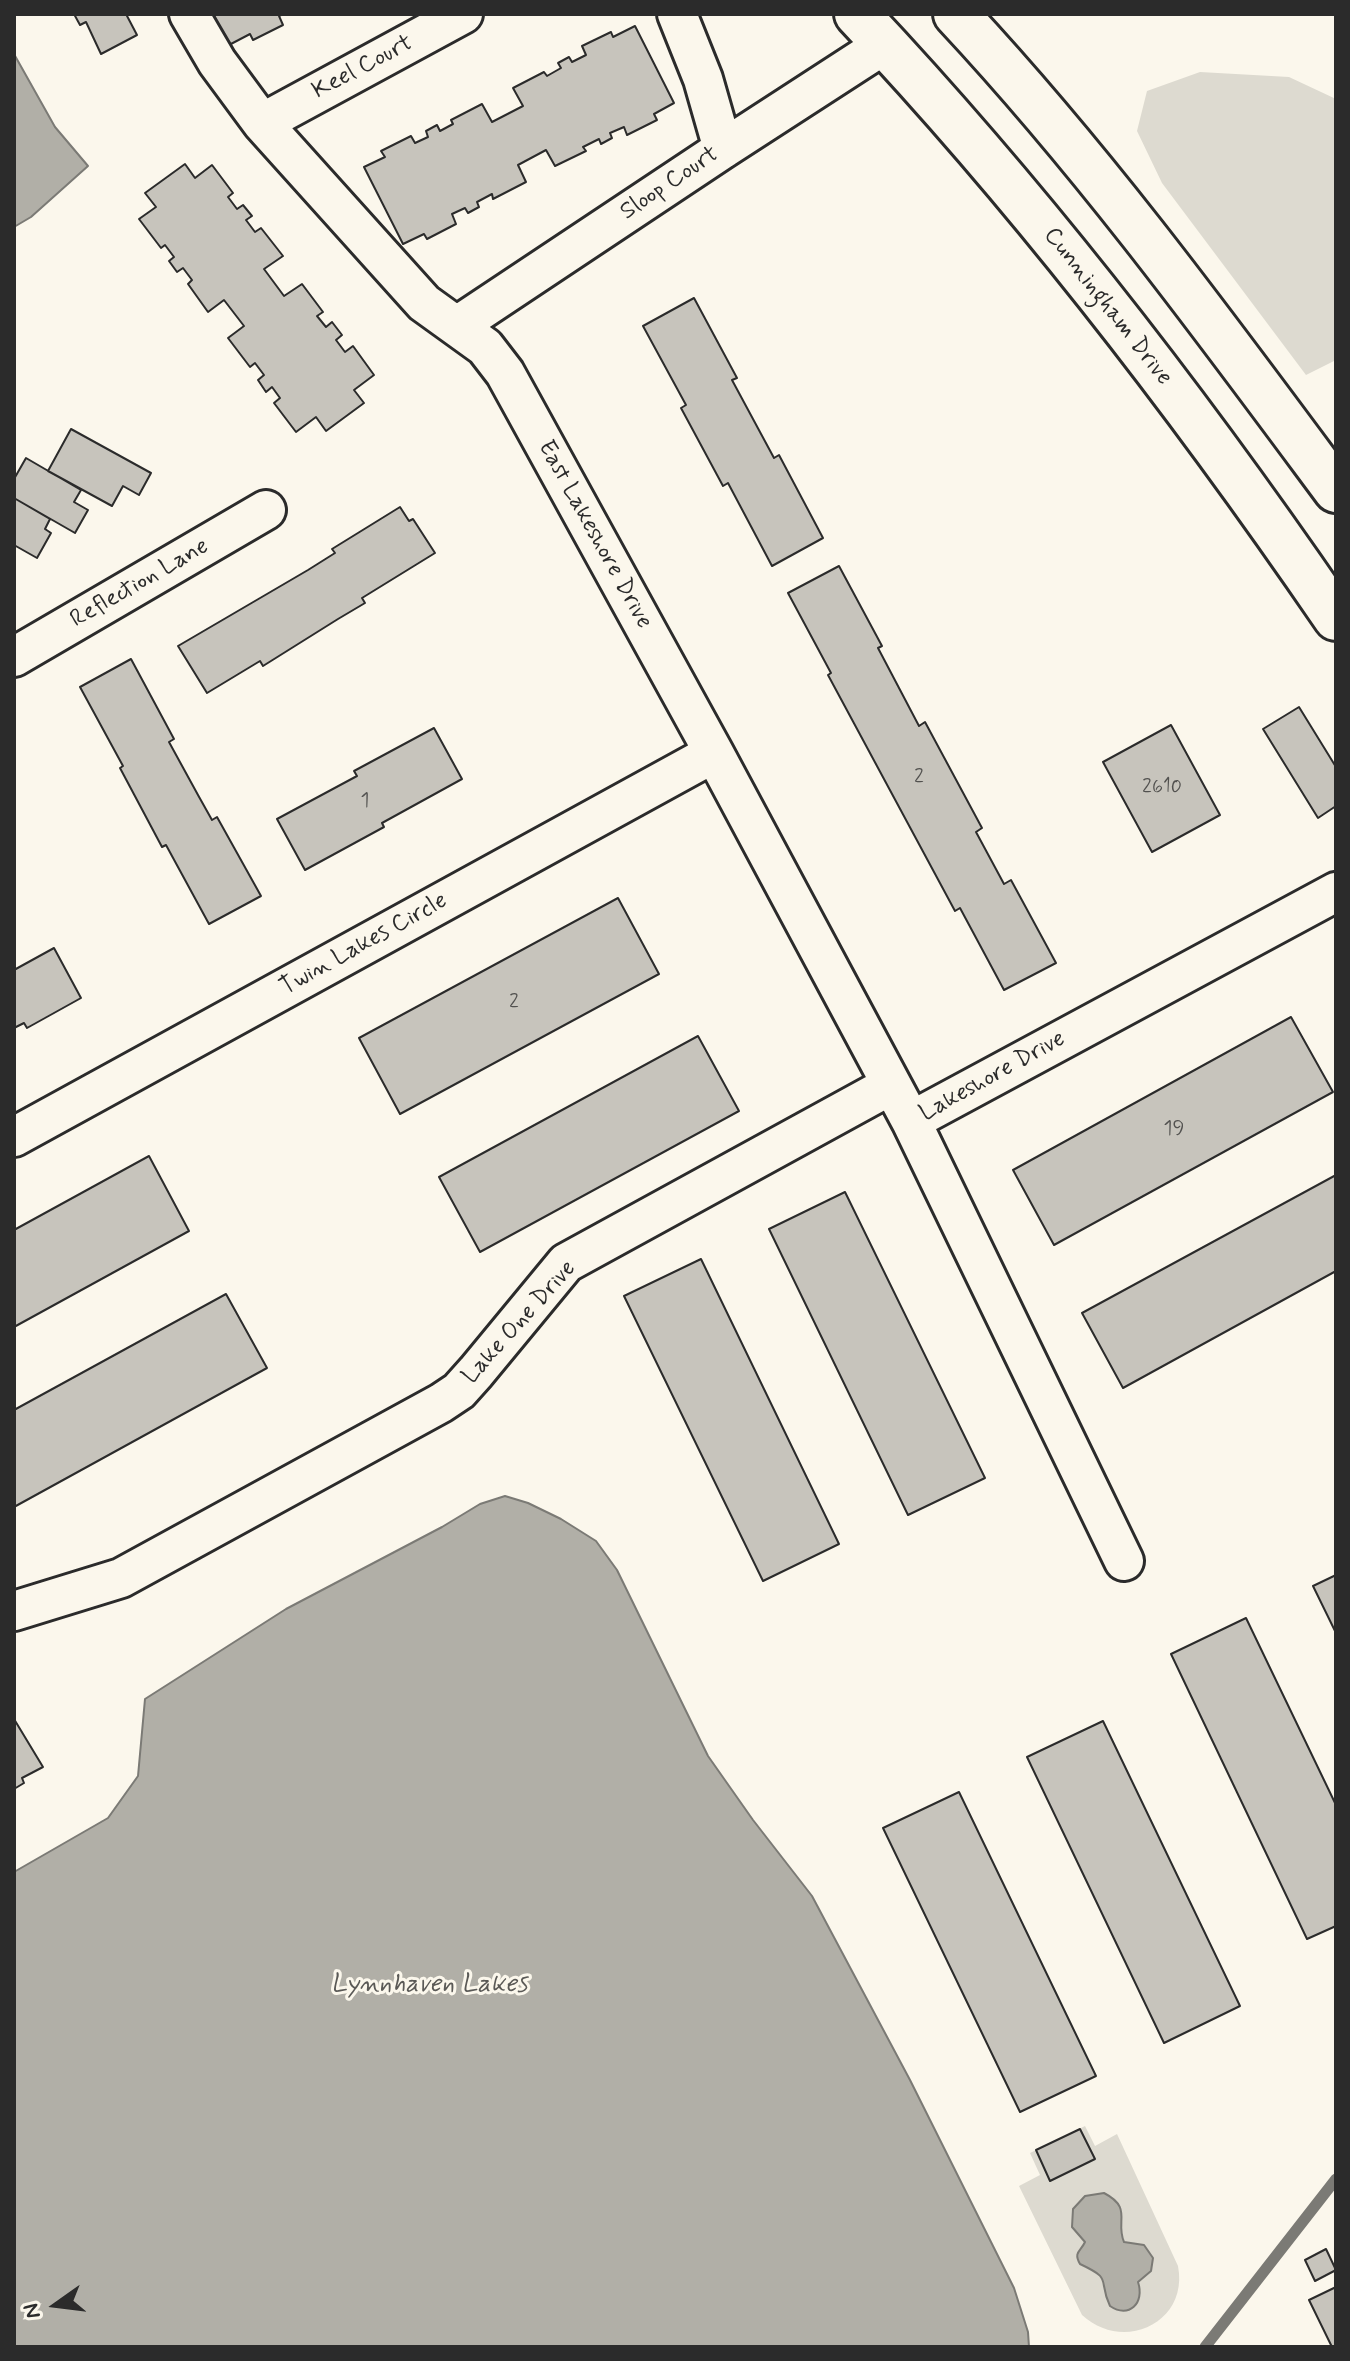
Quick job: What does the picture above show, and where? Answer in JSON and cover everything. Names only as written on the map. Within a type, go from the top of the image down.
[{"type":"main road","points":[[956,14],[1016,78],[1175,273],[1336,490]]},
{"type":"main road","name":"Cunningham Drive","points":[[871,29],[1068,256],[1214,446],[1336,618]]},
{"type":"street","name":"East Lakeshore Drive","points":[[189,14],[217,62],[262,123],[424,303],[485,347],[505,373],[714,753],[911,1121]]},
{"type":"street","name":"Keel Court","points":[[262,123],[463,14]]},
{"type":"street","points":[[677,14],[703,79],[723,149]]},
{"type":"street","name":"Sloop Court","points":[[457,326],[723,149],[871,29]]},
{"type":"street","name":"Reflection Lane","points":[[14,657],[266,510]]},
{"type":"street","name":"Twin Lakes Circle","points":[[14,1137],[714,753]]},
{"type":"street","name":"Lakeshore Drive","points":[[1124,1561],[911,1121],[1336,892]]},
{"type":"street","name":"Lake One Drive","points":[[14,1611],[121,1578],[441,1403],[459,1391],[476,1372],[566,1263],[891,1085]]},
{"type":"shaded area","points":[[1200,72],[1289,77],[1336,99],[1336,360],[1306,375],[1162,183],[1137,131],[1147,91]]},
{"type":"shaded area","points":[[1085,2126],[1095,2146],[1117,2134],[1178,2266],[1179,2286],[1173,2303],[1163,2317],[1150,2326],[1133,2331],[1116,2331],[1098,2326],[1082,2315],[1019,2186],[1040,2175],[1030,2153]]},
{"type":"water","points":[[14,54],[55,127],[88,166],[31,217],[14,227]]},
{"type":"water","name":"Lynnhaven Lakes","points":[[505,1496],[561,1519],[596,1541],[617,1570],[708,1756],[812,1896],[910,2080],[1014,2288],[1028,2332],[1029,2347],[14,2347],[14,1872],[108,1818],[138,1776],[145,1699],[286,1609],[480,1504]]},
{"type":"water","points":[[1104,2193],[1121,2210],[1124,2242],[1144,2245],[1153,2258],[1151,2271],[1138,2282],[1137,2302],[1129,2310],[1117,2310],[1110,2306],[1101,2277],[1080,2264],[1077,2257],[1085,2242],[1072,2227],[1073,2209],[1085,2196]]},
{"type":"building","points":[[74,14],[126,14],[137,35],[101,54],[86,22],[80,25]]},
{"type":"building","points":[[213,14],[283,14],[279,16],[283,25],[253,40],[250,34],[229,45]]},
{"type":"building","points":[[635,26],[674,103],[654,114],[657,120],[627,135],[624,127],[610,133],[612,138],[601,144],[599,139],[583,147],[586,151],[555,166],[546,150],[518,165],[526,182],[493,199],[492,194],[477,202],[479,207],[468,213],[465,208],[452,214],[456,224],[427,239],[424,234],[403,244],[364,167],[385,157],[381,151],[411,136],[415,143],[428,137],[426,131],[437,125],[440,131],[453,124],[451,120],[482,104],[492,122],[523,106],[513,88],[544,72],[547,76],[561,68],[558,63],[569,57],[572,62],[586,55],[582,46],[611,32],[613,37]]},
{"type":"building","points":[[185,164],[195,178],[212,165],[233,193],[228,197],[237,209],[243,205],[252,216],[246,220],[255,232],[261,228],[283,256],[264,269],[284,296],[302,284],[323,312],[317,316],[326,327],[332,322],[342,335],[336,340],[345,352],[353,346],[374,375],[354,390],[364,403],[326,431],[316,417],[296,432],[274,403],[280,398],[272,387],[266,392],[258,380],[264,375],[255,363],[250,367],[228,338],[244,326],[224,300],[208,312],[188,284],[192,280],[183,268],[177,272],[169,261],[174,257],[165,245],[161,248],[139,219],[156,207],[145,193]]},
{"type":"building","points":[[694,298],[737,378],[732,380],[774,458],[779,455],[823,538],[772,566],[728,483],[723,486],[681,408],[686,405],[643,326]]},
{"type":"building","points":[[71,429],[151,473],[139,495],[123,486],[112,506],[48,471]]},
{"type":"building","points":[[26,458],[81,490],[74,502],[88,510],[75,533],[14,498],[14,479]]},
{"type":"building","points":[[14,498],[50,519],[45,529],[51,533],[37,558],[14,545]]},
{"type":"building","points":[[400,507],[409,521],[413,519],[435,553],[362,598],[365,603],[263,666],[260,661],[207,693],[178,646],[308,570],[335,553],[332,549]]},
{"type":"building","points":[[839,566],[882,646],[878,648],[919,726],[925,722],[982,828],[976,832],[1004,884],[1011,880],[1056,963],[1004,990],[960,908],[955,911],[828,675],[831,673],[788,593]]},
{"type":"building","points":[[131,659],[174,739],[169,742],[198,795],[212,820],[217,817],[261,896],[209,924],[166,845],[162,847],[80,687]]},
{"type":"building","points":[[1299,707],[1336,767],[1336,806],[1318,818],[1263,729]]},
{"type":"building","points":[[1171,725],[1220,815],[1152,852],[1103,762]]},
{"type":"building","points":[[434,728],[462,779],[382,823],[384,827],[305,870],[277,819],[357,776],[354,771]]},
{"type":"building","points":[[618,898],[659,974],[400,1114],[359,1038]]},
{"type":"building","points":[[54,948],[81,998],[27,1028],[24,1023],[14,1028],[14,970]]},
{"type":"building","points":[[1291,1017],[1333,1092],[1054,1245],[1013,1170]]},
{"type":"building","points":[[698,1036],[739,1111],[480,1252],[439,1177]]},
{"type":"building","points":[[149,1156],[189,1231],[14,1327],[14,1230]]},
{"type":"building","points":[[1336,1175],[1336,1271],[1123,1388],[1082,1313]]},
{"type":"building","points":[[845,1192],[985,1478],[908,1515],[769,1229]]},
{"type":"building","points":[[701,1259],[839,1544],[763,1581],[624,1296]]},
{"type":"building","points":[[226,1294],[267,1368],[14,1507],[14,1410]]},
{"type":"building","points":[[1336,1575],[1336,1633],[1313,1586]]},
{"type":"building","points":[[1246,1618],[1336,1805],[1336,1926],[1307,1939],[1171,1654]]},
{"type":"building","points":[[14,1719],[43,1767],[22,1778],[24,1783],[14,1789]]},
{"type":"building","points":[[1103,1721],[1240,2006],[1164,2043],[1027,1757]]},
{"type":"building","points":[[959,1792],[1096,2076],[1020,2112],[883,1828]]},
{"type":"building","points":[[1080,2129],[1095,2159],[1050,2181],[1036,2150]]},
{"type":"building","points":[[1326,2249],[1336,2270],[1315,2281],[1305,2260]]},
{"type":"building","points":[[1336,2287],[1336,2347],[1332,2347],[1309,2300]]},
{"type":"waterway","points":[[1205,2347],[1336,2179]]}]
